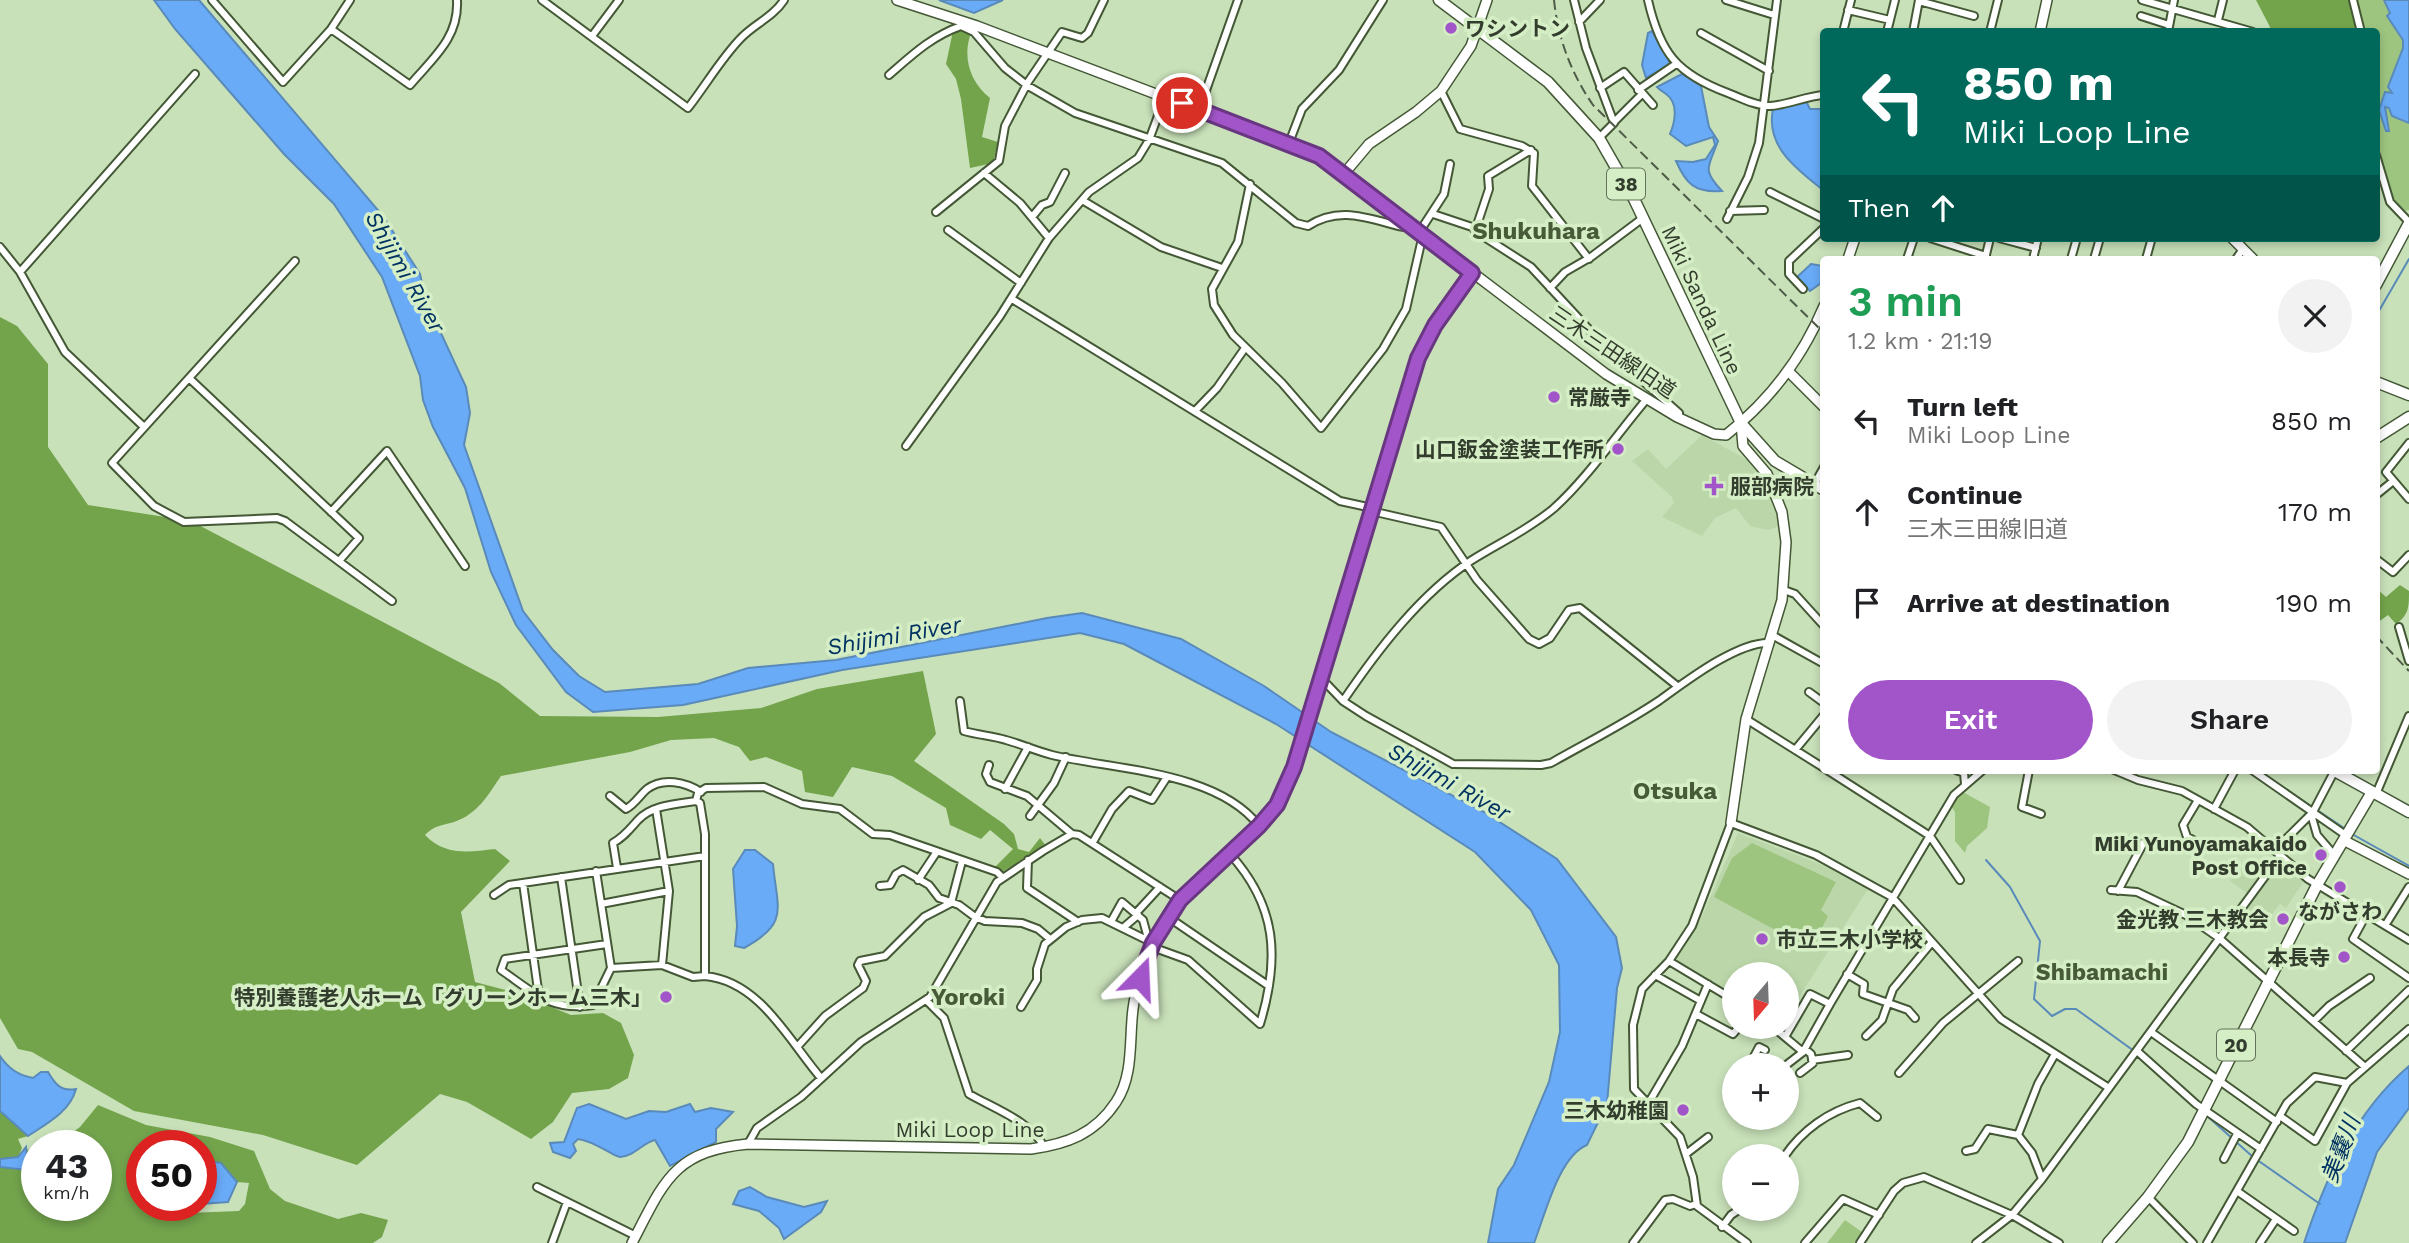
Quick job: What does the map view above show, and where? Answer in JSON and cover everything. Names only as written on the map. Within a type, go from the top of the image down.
[{"type":"main road","points":[[897,0],[1048,52],[1319,156],[1472,273]]},
{"type":"main road","name":"Miki Sanda Line","points":[[1438,0],[1548,82],[1599,138],[1643,218],[1741,423],[1775,461],[1819,488]]},
{"type":"main road","points":[[1343,175],[1369,144],[1441,91],[1464,59],[1487,0]]},
{"type":"main road","points":[[2041,28],[2047,0]]},
{"type":"main road","points":[[2380,277],[2409,223]]},
{"type":"main road","points":[[2236,242],[2250,256]]},
{"type":"main road","name":"三木三田線旧道","points":[[1472,273],[1606,374],[1646,400],[1714,434],[1726,435],[1741,423]]},
{"type":"main road","name":"Miki Loop Line","points":[[634,1239],[665,1182],[678,1168],[711,1149],[748,1144],[1044,1147],[1068,1143],[1101,1121],[1117,1101],[1125,1083],[1136,994],[1151,944],[1180,900],[1259,826],[1277,805],[1297,757],[1418,358],[1435,325],[1472,273]]},
{"type":"main road","points":[[1731,822],[1746,719],[1784,590],[1786,542],[1782,512],[1767,474],[1744,446],[1741,423],[1788,371],[1820,325]]},
{"type":"main road","points":[[1788,371],[1820,403]]},
{"type":"main road","points":[[2380,384],[2409,395]]},
{"type":"main road","points":[[2380,435],[2409,417]]},
{"type":"main road","points":[[2341,774],[2409,812]]},
{"type":"main road","name":"20","points":[[2108,1243],[2148,1196],[2188,1142],[2317,885],[2374,793]]},
{"type":"main road","points":[[2348,835],[2409,874]]},
{"type":"street","points":[[212,0],[284,82],[331,29],[350,0]]},
{"type":"street","points":[[331,29],[410,85],[452,37],[457,16],[457,0]]},
{"type":"street","points":[[541,0],[688,108],[739,40],[776,12],[784,0]]},
{"type":"street","points":[[592,36],[619,0]]},
{"type":"street","points":[[936,212],[999,161],[1005,126],[1048,52],[1062,32],[1082,38],[1088,33],[1104,0]]},
{"type":"street","points":[[1199,110],[1238,0]]},
{"type":"street","points":[[1574,0],[1600,88],[1614,121]]},
{"type":"street","points":[[1579,22],[1600,0]]},
{"type":"street","points":[[1648,0],[1654,25],[1676,64],[1691,76],[1764,105],[1820,96]]},
{"type":"street","points":[[1726,0],[1774,15]]},
{"type":"street","points":[[1727,219],[1748,177],[1760,138],[1777,0]]},
{"type":"street","points":[[1844,28],[1851,0]]},
{"type":"street","points":[[1888,28],[1895,0]]},
{"type":"street","points":[[1991,28],[1998,0]]},
{"type":"street","points":[[2142,0],[2241,28]]},
{"type":"street","points":[[2169,28],[2174,0]]},
{"type":"street","points":[[2218,20],[2223,0]]},
{"type":"street","points":[[2353,0],[2360,28]]},
{"type":"street","points":[[1289,143],[1303,109],[1339,71],[1381,1]]},
{"type":"street","points":[[1914,28],[1919,1],[1974,16]]},
{"type":"street","points":[[1848,10],[1890,20]]},
{"type":"street","points":[[2141,16],[2167,28]]},
{"type":"street","points":[[889,75],[930,40],[948,30],[961,26],[975,29],[1005,68],[1028,86],[1075,113],[1222,163],[1296,223],[1308,226],[1324,216],[1352,214],[1403,227],[1406,223]]},
{"type":"street","points":[[1702,33],[1769,71]]},
{"type":"street","points":[[1599,138],[1640,92],[1676,64]]},
{"type":"street","points":[[1600,88],[1624,72],[1653,105]]},
{"type":"street","points":[[20,272],[195,74]]},
{"type":"street","points":[[1441,91],[1460,129],[1531,150],[1535,158],[1532,186],[1589,259]]},
{"type":"street","points":[[906,446],[1012,299],[1049,238],[1103,180],[1138,158],[1149,140],[1165,97]]},
{"type":"street","points":[[1475,228],[1489,188],[1488,176],[1531,150]]},
{"type":"street","points":[[1250,184],[1238,242],[1212,289],[1214,305],[1245,348],[1282,383],[1321,428],[1382,349],[1406,309],[1422,234],[1446,188],[1450,164]]},
{"type":"street","points":[[2380,168],[2390,202],[2409,223]]},
{"type":"street","points":[[984,173],[1020,203],[1049,238]]},
{"type":"street","points":[[1032,217],[1042,205],[1050,202],[1065,173]]},
{"type":"street","points":[[1770,192],[1820,217]]},
{"type":"street","points":[[1082,200],[1161,247],[1222,268]]},
{"type":"street","points":[[1730,211],[1764,210]]},
{"type":"street","points":[[1433,214],[1475,228],[1481,235],[1531,267],[1632,374],[1668,401],[1679,413],[1677,417]]},
{"type":"street","points":[[1550,288],[1565,272],[1589,259],[1643,218]]},
{"type":"street","points":[[948,230],[1021,283]]},
{"type":"street","points":[[1802,289],[1787,269],[1790,257],[1820,232]]},
{"type":"street","points":[[1942,242],[1982,256]]},
{"type":"street","points":[[2014,242],[2036,248]]},
{"type":"street","points":[[2034,256],[2037,242]]},
{"type":"street","points":[[0,247],[20,272],[65,352],[144,427]]},
{"type":"street","points":[[2238,256],[2243,248]]},
{"type":"street","points":[[295,261],[111,463],[154,506],[184,522],[277,518],[392,601]]},
{"type":"street","points":[[1012,299],[1340,501],[1441,527],[1468,564],[1476,580],[1529,639],[1539,644],[1550,638],[1569,610],[1580,608],[1676,685]]},
{"type":"street","points":[[1195,411],[1217,388],[1245,348]]},
{"type":"street","points":[[189,378],[359,538],[340,561]]},
{"type":"street","points":[[1343,701],[1405,623],[1468,564],[1499,547],[1558,505],[1646,400]]},
{"type":"street","points":[[2409,443],[2386,472],[2409,499]]},
{"type":"street","points":[[331,512],[387,451],[466,566]]},
{"type":"street","points":[[2380,492],[2392,481]]},
{"type":"street","points":[[2380,562],[2393,572],[2409,555]]},
{"type":"street","points":[[1784,590],[1795,594],[1820,622]]},
{"type":"street","points":[[2399,626],[2409,661]]},
{"type":"street","points":[[1321,678],[1343,701],[1452,764],[1541,765],[1552,763],[1662,699],[1676,685],[1730,655],[1771,639],[1820,662]]},
{"type":"street","points":[[1808,692],[1820,700]]},
{"type":"street","points":[[960,701],[964,731],[1066,757],[1197,785],[1246,812],[1259,826]]},
{"type":"street","points":[[2374,793],[2409,716]]},
{"type":"street","points":[[1746,719],[1820,766]]},
{"type":"street","points":[[1795,750],[1820,720]]},
{"type":"street","points":[[1005,789],[1028,747]]},
{"type":"street","points":[[1030,816],[1040,805],[1066,757]]},
{"type":"street","points":[[1816,764],[1820,760]]},
{"type":"street","points":[[989,765],[987,778],[1005,789],[1027,796],[1072,834],[1093,842],[1180,900]]},
{"type":"street","points":[[1833,774],[1930,836],[1961,880]]},
{"type":"street","points":[[1964,774],[1965,784]]},
{"type":"street","points":[[1799,1055],[1804,1051],[1954,795],[1980,774]]},
{"type":"street","points":[[2028,774],[2022,807],[2041,814]]},
{"type":"street","points":[[2132,774],[2182,791],[2247,827],[2317,885],[2409,940]]},
{"type":"street","points":[[2214,808],[2233,774]]},
{"type":"street","points":[[2258,774],[2348,835]]},
{"type":"street","points":[[1976,1243],[2012,1215],[2042,1178],[2219,938],[2277,853],[2314,810],[2332,774]]},
{"type":"street","points":[[1093,842],[1112,809],[1129,791],[1152,800],[1167,777]]},
{"type":"street","points":[[610,796],[626,809],[647,790],[662,783],[676,782],[701,792]]},
{"type":"street","points":[[696,801],[706,788],[764,787],[802,804],[840,809],[873,834],[890,835],[997,872],[1002,877]]},
{"type":"street","points":[[2193,840],[2187,837],[2183,825],[2198,800]]},
{"type":"street","points":[[617,868],[614,844],[629,832],[639,819],[656,809],[696,801],[701,803],[705,856],[705,976]]},
{"type":"street","points":[[656,809],[669,891],[662,965]]},
{"type":"street","points":[[2314,810],[2317,835],[2336,856]]},
{"type":"street","points":[[1747,1243],[1722,1227],[1696,1204],[1680,1137],[1634,1089],[1632,1081],[1633,1025],[1642,989],[1669,961],[1692,926],[1731,822],[1816,855],[1892,897],[2001,1019],[2109,1087]]},
{"type":"street","points":[[748,1144],[757,1128],[776,1116],[861,1041],[926,1000],[937,988],[975,917],[1002,877],[1072,834]]},
{"type":"street","points":[[2144,842],[2115,890],[2137,892],[2154,899],[2186,915],[2219,938],[2365,1068]]},
{"type":"street","points":[[918,880],[936,853]]},
{"type":"street","points":[[1021,1007],[1037,980],[1037,969],[1049,939],[1078,922],[1091,918],[1112,920],[1151,944],[1188,960],[1260,1024],[1269,986],[1270,922],[1252,882],[1230,854]]},
{"type":"street","points":[[494,895],[509,885],[705,856]]},
{"type":"street","points":[[1028,860],[1027,888],[1078,922]]},
{"type":"street","points":[[799,1046],[825,1016],[863,988],[866,981],[858,965],[860,961],[885,956],[924,917],[951,903],[962,862]]},
{"type":"street","points":[[880,886],[890,885],[896,874],[903,870],[929,886],[939,898],[975,917],[985,921],[1022,923],[1038,929],[1049,939]]},
{"type":"street","points":[[596,871],[611,968],[593,1005],[560,1006],[539,997],[500,970],[505,959],[607,944]]},
{"type":"street","points":[[561,877],[580,1007]]},
{"type":"street","points":[[523,883],[539,997]]},
{"type":"street","points":[[1124,927],[1160,887]]},
{"type":"street","points":[[2386,924],[2409,887]]},
{"type":"street","points":[[601,904],[669,891]]},
{"type":"street","points":[[1112,920],[1122,902],[1146,924],[1151,944]]},
{"type":"street","points":[[2367,913],[2353,939],[2409,978]]},
{"type":"street","points":[[1168,917],[1269,986]]},
{"type":"street","points":[[1866,1036],[1882,1020],[1893,989],[1932,942]]},
{"type":"street","points":[[1669,961],[1722,993]]},
{"type":"street","points":[[1899,1073],[1943,1023],[1977,992],[2018,961]]},
{"type":"street","points":[[611,968],[662,965],[693,977],[713,976],[747,992],[799,1046],[821,1078]]},
{"type":"street","points":[[1847,974],[1864,984],[1863,994],[1908,1010],[1915,1018]]},
{"type":"street","points":[[1655,975],[1701,1001]]},
{"type":"street","points":[[2314,1021],[2329,1006],[2370,978]]},
{"type":"street","points":[[1648,1104],[1682,1046],[1708,984]]},
{"type":"street","points":[[2347,1051],[2409,989]]},
{"type":"street","points":[[1799,1013],[1810,994],[1830,1004]]},
{"type":"street","points":[[926,1000],[944,1018],[969,1094],[1040,1137],[1044,1147]]},
{"type":"street","points":[[1696,1014],[1722,1028]]},
{"type":"street","points":[[2151,1032],[2218,1081],[2315,1141],[2347,1083],[2409,1029]]},
{"type":"street","points":[[1789,1040],[1811,1054],[1812,1060]]},
{"type":"street","points":[[1756,1053],[1759,1047],[1765,1049]]},
{"type":"street","points":[[2135,1052],[2204,1110],[2261,1149]]},
{"type":"street","points":[[2018,1135],[2038,1084],[2055,1054]]},
{"type":"street","points":[[1800,1073],[1812,1060],[1848,1055]]},
{"type":"street","points":[[2207,1243],[2287,1103],[2315,1077],[2347,1083]]},
{"type":"street","points":[[1794,1144],[1801,1135],[1837,1111],[1860,1103],[1877,1117]]},
{"type":"street","points":[[1966,1151],[1975,1149],[1988,1129],[2018,1135],[2032,1153],[2042,1178]]},
{"type":"street","points":[[2224,1159],[2237,1135]]},
{"type":"street","points":[[1686,1154],[1708,1136]]},
{"type":"street","points":[[1860,1243],[1903,1183],[1924,1177],[2012,1215],[2059,1243]]},
{"type":"street","points":[[537,1186],[634,1239]]},
{"type":"street","points":[[2237,1191],[2294,1231]]},
{"type":"street","points":[[2148,1196],[2193,1243]]},
{"type":"street","points":[[1633,1243],[1665,1200],[1673,1199],[1690,1206],[1696,1204]]},
{"type":"street","points":[[1805,1243],[1843,1199],[1879,1214]]},
{"type":"street","points":[[552,1243],[568,1202]]},
{"type":"street","points":[[2260,1243],[2276,1219]]},
{"type":"street","points":[[1722,1227],[1726,1221]]},
{"type":"shaded area","points":[[2357,0],[2409,0],[2409,210],[2401,212],[2390,192],[2380,160],[2380,28],[2363,28]]},
{"type":"shaded area","name":"服部病院","points":[[1702,435],[1757,465],[1770,487],[1781,526],[1768,530],[1750,526],[1736,508],[1715,518],[1702,536],[1662,517],[1674,503],[1672,497],[1632,461],[1648,449],[1666,469]]},
{"type":"shaded area","points":[[1961,791],[1990,807],[1987,828],[1967,846],[1965,853],[1955,841],[1955,812],[1951,806]]},
{"type":"shaded area","name":"市立三木小学校","points":[[1738,833],[1820,864],[1868,889],[1799,997],[1799,962],[1722,962],[1722,991],[1677,963],[1676,958],[1700,921]]},
{"type":"shaded area","points":[[1752,843],[1836,882],[1821,910],[1828,916],[1811,949],[1714,897],[1732,858]]},
{"type":"shaded area","points":[[2279,861],[2304,881],[2286,908],[2280,904],[2262,926],[2241,912]]},
{"type":"shaded area","points":[[2241,866],[2259,879],[2248,894],[2230,881]]},
{"type":"shaded area","points":[[1845,1220],[1862,1232],[1854,1243],[1827,1243]]},
{"type":"green space","points":[[2256,0],[2349,0],[2356,28],[2270,28]]},
{"type":"green space","points":[[959,29],[971,33],[967,51],[970,68],[977,84],[990,98],[982,137],[998,142],[993,163],[970,168],[961,99],[956,79],[946,64],[953,31]]},
{"type":"green space","points":[[0,317],[17,326],[48,364],[48,447],[88,505],[191,521],[499,683],[540,716],[658,717],[761,708],[817,689],[923,671],[936,734],[914,761],[1004,824],[1014,834],[1018,849],[1029,852],[1040,838],[1046,846],[1002,872],[994,868],[1013,849],[990,830],[981,839],[950,825],[946,808],[892,776],[852,767],[833,797],[805,792],[802,771],[766,757],[750,761],[739,747],[714,738],[671,740],[630,752],[501,776],[482,803],[470,814],[435,828],[425,835],[441,846],[458,851],[495,849],[510,861],[461,912],[475,982],[517,993],[571,1015],[603,1013],[621,1023],[634,1055],[628,1078],[609,1089],[572,1093],[553,1122],[531,1139],[467,1102],[440,1094],[357,1165],[263,1135],[134,1111],[32,1052],[18,1049],[0,1018]]},
{"type":"green space","points":[[2400,585],[2409,591],[2406,614],[2396,624],[2388,615],[2380,621],[2380,592],[2386,597]]},
{"type":"green space","points":[[98,1105],[146,1125],[173,1130],[126,1130],[126,1221],[217,1221],[217,1212],[239,1211],[245,1204],[249,1183],[237,1182],[223,1165],[217,1164],[217,1139],[254,1151],[270,1189],[285,1201],[338,1219],[361,1213],[388,1220],[382,1237],[373,1243],[0,1243],[0,1167],[21,1169],[21,1221],[112,1221],[112,1130],[76,1130]]},
{"type":"green space","points":[[0,1111],[21,1130],[21,1138],[18,1139],[21,1150],[18,1157],[0,1159]]},
{"type":"water","name":"Shijimi River","points":[[154,0],[199,0],[383,216],[420,274],[426,301],[466,387],[470,413],[464,445],[523,611],[553,650],[579,676],[605,692],[698,684],[748,668],[836,660],[1082,613],[1181,639],[1264,686],[1331,732],[1484,812],[1557,859],[1616,937],[1622,968],[1617,988],[1607,1104],[1587,1145],[1577,1151],[1561,1173],[1534,1243],[1488,1243],[1498,1189],[1514,1165],[1549,1082],[1560,1032],[1559,965],[1531,910],[1475,852],[1276,724],[1124,644],[1080,633],[842,670],[683,705],[593,712],[566,692],[516,625],[491,572],[465,488],[433,427],[423,400],[420,376],[382,277],[334,204],[284,154],[175,29]]},
{"type":"water","points":[[939,0],[1003,0],[974,13]]},
{"type":"water","points":[[2384,0],[2409,0],[2409,123],[2392,116],[2389,108],[2385,107],[2389,131],[2386,131],[2380,107],[2385,92],[2392,93],[2388,87],[2403,48],[2403,40],[2387,16],[2390,13]]},
{"type":"water","points":[[1652,31],[1670,63],[1646,78],[1642,65],[1648,33]]},
{"type":"water","points":[[1682,74],[1701,86],[1709,127],[1718,141],[1709,172],[1722,191],[1705,190],[1693,185],[1684,176],[1676,161],[1693,162],[1706,159],[1715,145],[1713,137],[1686,146],[1670,134],[1674,118],[1673,102],[1657,87]]},
{"type":"water","points":[[1806,101],[1810,109],[1820,109],[1820,187],[1794,166],[1779,146],[1772,123],[1773,109]]},
{"type":"water","points":[[1811,264],[1820,266],[1820,284],[1810,291],[1797,277]]},
{"type":"water","points":[[745,850],[755,850],[773,864],[778,904],[777,914],[768,931],[744,948],[735,946],[737,926],[733,869]]},
{"type":"water","points":[[0,1056],[10,1068],[23,1075],[33,1078],[41,1072],[48,1072],[59,1086],[76,1089],[63,1111],[37,1130],[21,1130],[0,1111]]},
{"type":"water","points":[[2409,1066],[2409,1108],[2377,1152],[2345,1243],[2304,1243],[2322,1194],[2344,1147],[2373,1104]]},
{"type":"water","points":[[589,1104],[626,1119],[649,1111],[666,1112],[690,1104],[695,1112],[711,1108],[733,1112],[716,1129],[716,1142],[670,1166],[655,1140],[620,1157],[578,1139],[573,1144],[576,1151],[570,1158],[553,1152],[550,1143],[564,1142],[577,1108]]},
{"type":"water","points":[[21,1153],[21,1169],[0,1167],[0,1159],[18,1157]]},
{"type":"water","points":[[217,1162],[221,1163],[237,1182],[228,1202],[217,1203]]},
{"type":"water","points":[[750,1187],[767,1197],[804,1207],[827,1201],[821,1212],[784,1239],[779,1228],[759,1211],[733,1204],[739,1191]]},
{"type":"waterway","points":[[2380,309],[2409,259]]},
{"type":"waterway","points":[[2264,774],[2312,807]]},
{"type":"waterway","points":[[2317,810],[2344,828]]},
{"type":"waterway","points":[[2352,834],[2409,866]]},
{"type":"waterway","points":[[1986,860],[2010,887],[2040,941],[2034,999],[2052,1016],[2065,1009],[2076,1009],[2134,1051]]},
{"type":"waterway","points":[[2163,1079],[2188,1101]]},
{"type":"waterway","points":[[2206,1115],[2253,1157],[2320,1204]]},
{"type":"railway","points":[[1554,0],[1567,55],[1578,81],[1593,105],[1820,329]]},
{"type":"railway","points":[[2380,640],[2409,671]]},
{"type":"place","name":"ワシントン","points":[[1451,28]]},
{"type":"place","name":"常厳寺","points":[[1554,397]]},
{"type":"place","name":"山口鈑金塗装工作所","points":[[1618,449]]},
{"type":"place","name":"服部病院","points":[[1714,486]]},
{"type":"place","name":"Miki Yunoyamakaido Post Office","points":[[2321,855]]},
{"type":"place","name":"ながさわ","points":[[2340,887]]},
{"type":"place","name":"金光教 三木教会","points":[[2283,919]]},
{"type":"place","name":"市立三木小学校","points":[[1762,939]]},
{"type":"place","name":"本長寺","points":[[2344,957]]},
{"type":"place","name":"特別養護老人ホーム「グリーンホーム三木」","points":[[666,997]]},
{"type":"place","name":"三木幼稚園","points":[[1683,1110]]},
{"type":"district","name":"Shukuhara","points":[[1536,231]]},
{"type":"district","name":"Otsuka","points":[[1675,791]]},
{"type":"district","name":"Shibamachi","points":[[2102,972]]},
{"type":"district","name":"Yoroki","points":[[968,997]]},
{"type":"route","points":[[1140,978],[1160,929],[1180,900],[1259,826],[1277,805],[1294,767],[1418,358],[1435,325],[1472,273],[1319,156],[1182,103]]},
{"type":"water label","name":"美嚢川","points":[[2341,1149]]}]
